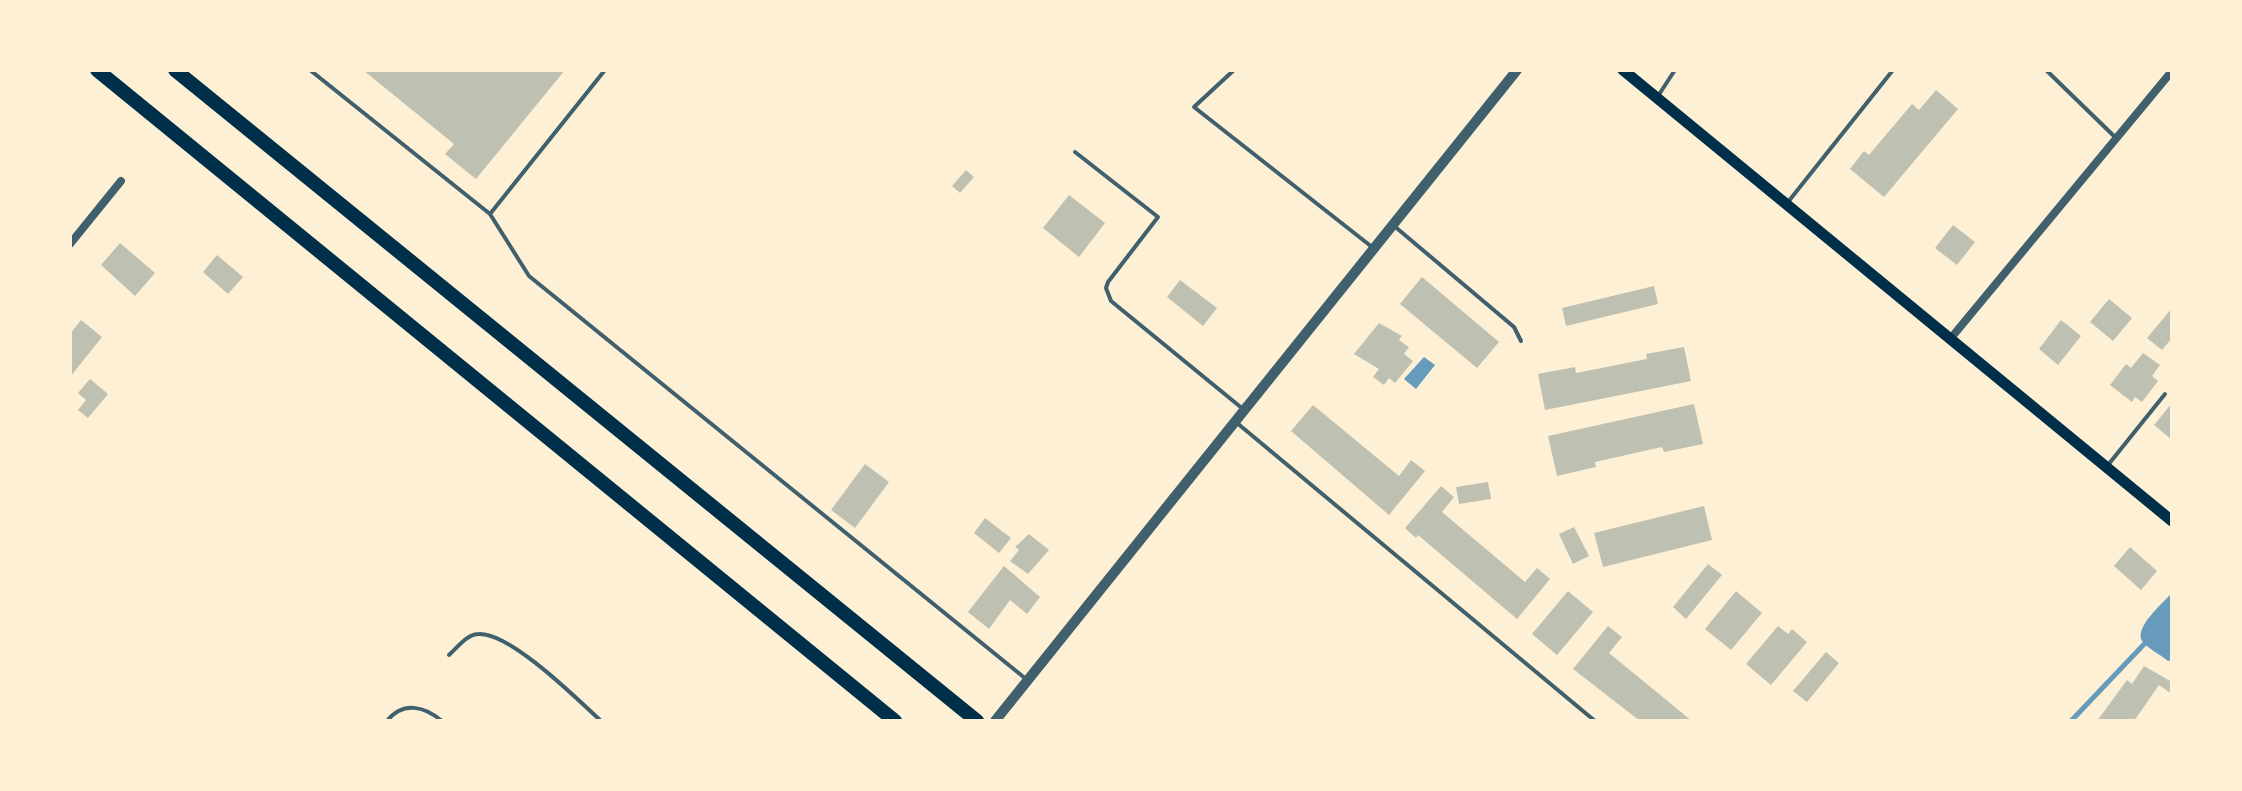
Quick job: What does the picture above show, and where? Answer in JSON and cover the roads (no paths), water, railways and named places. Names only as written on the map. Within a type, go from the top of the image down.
[{"type":"highway","points":[[97,70],[895,721]]},
{"type":"highway","points":[[175,70],[977,721]]},
{"type":"main road","points":[[1623,70],[2172,521]]},
{"type":"street","points":[[995,721],[1517,70]]},
{"type":"street","points":[[1951,338],[2172,71]]},
{"type":"street","points":[[70,244],[121,181]]},
{"type":"lane","points":[[310,70],[490,214],[529,276],[1028,680]]},
{"type":"lane","points":[[490,214],[605,70]]},
{"type":"lane","points":[[1234,70],[1194,107],[1374,248]]},
{"type":"lane","points":[[1657,98],[1675,70]]},
{"type":"lane","points":[[1786,204],[1893,70]]},
{"type":"lane","points":[[2046,70],[2116,138]]},
{"type":"lane","points":[[1075,152],[1158,217],[1108,282],[1106,288],[1111,301],[1244,410]]},
{"type":"lane","points":[[1393,225],[1514,327],[1521,341]]},
{"type":"lane","points":[[2107,467],[2165,394]]},
{"type":"lane","points":[[1235,421],[1595,721]]},
{"type":"lane","points":[[449,655],[468,636],[494,637],[555,681],[601,721]]},
{"type":"lane","points":[[387,721],[400,708],[410,707],[433,714],[442,721]]},
{"type":"water","points":[[1424,357],[1435,365],[1416,389],[1404,379]]},
{"type":"water","points":[[2172,593],[2172,660],[2168,661],[2144,644],[2141,635],[2146,622]]},
{"type":"waterway","points":[[2071,721],[2149,639]]}]
